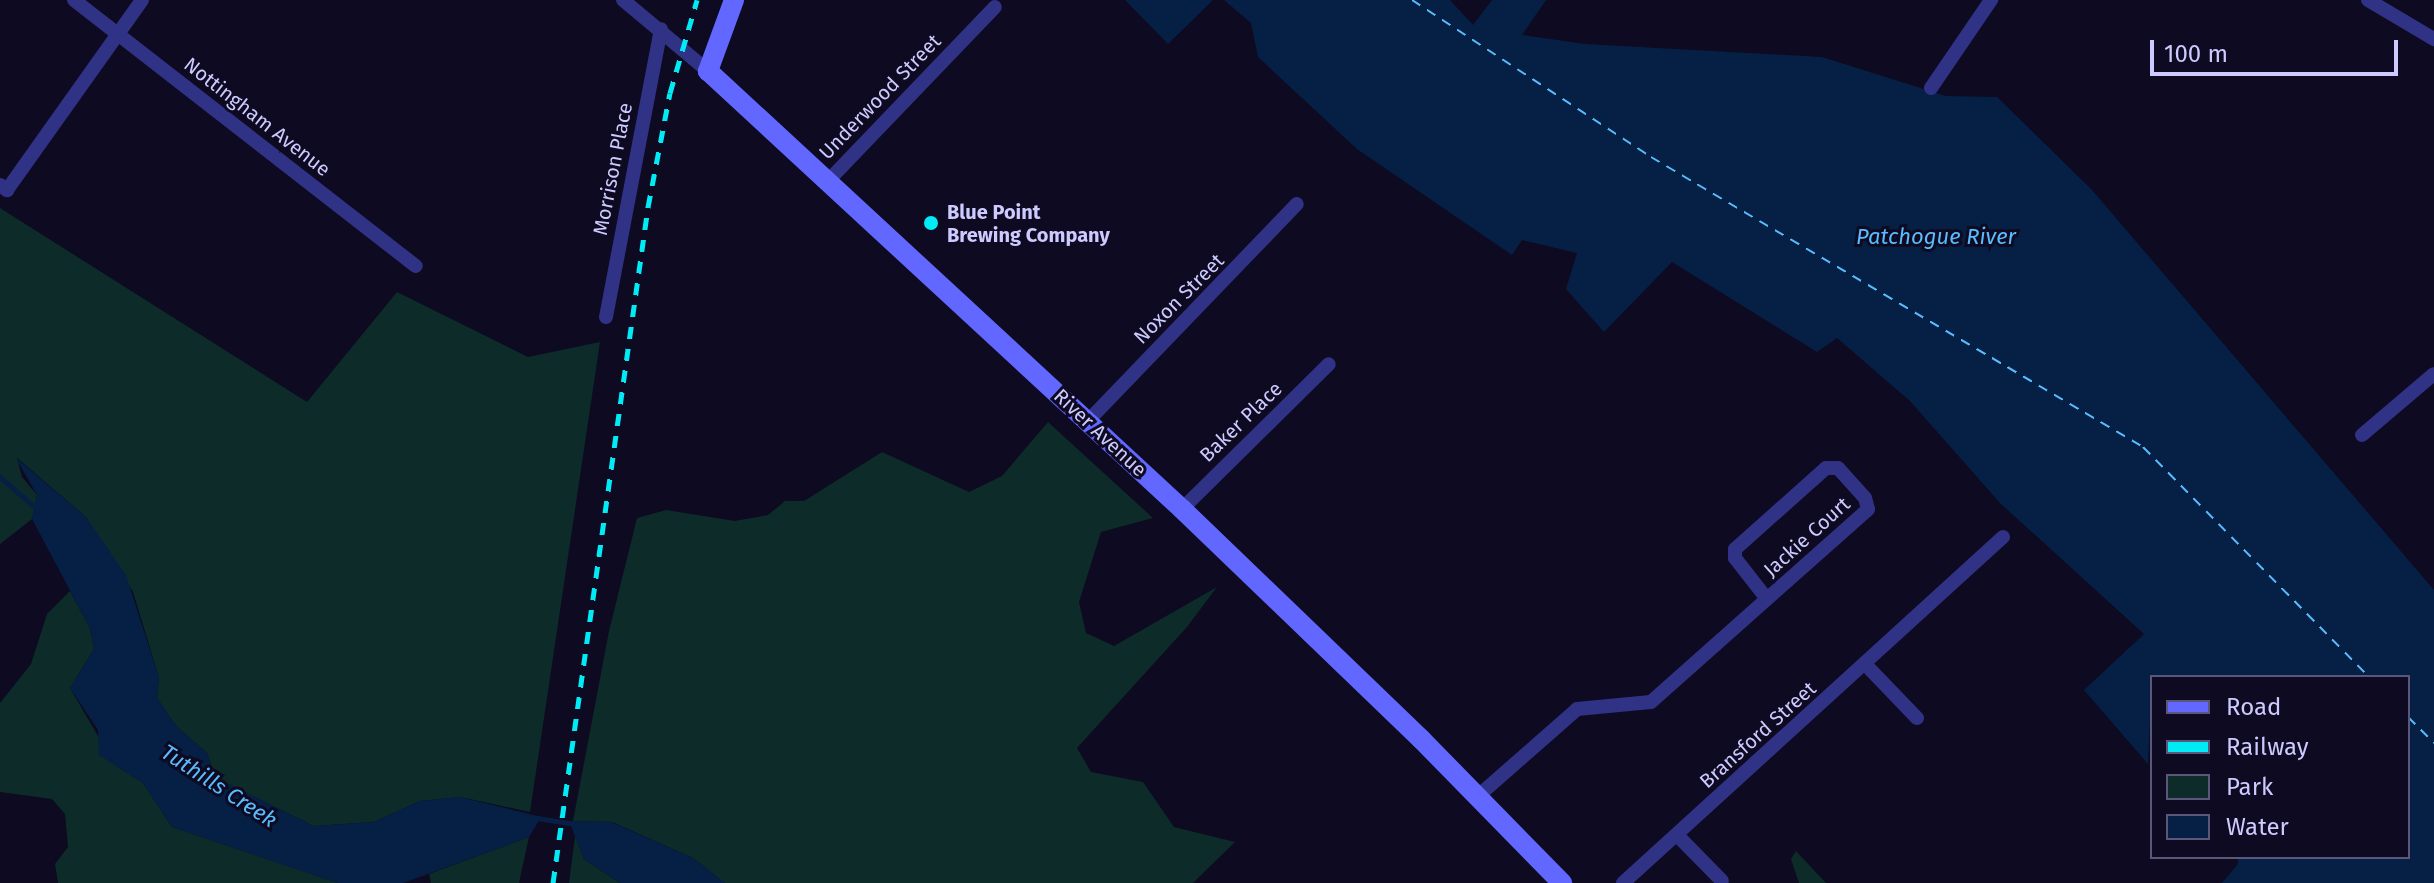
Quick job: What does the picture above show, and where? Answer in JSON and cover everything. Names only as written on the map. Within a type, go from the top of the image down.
[{"type":"main road","points":[[708,71],[734,0]]},
{"type":"main road","name":"River Avenue","points":[[708,71],[1182,509],[1562,883]]},
{"type":"street","name":"Nottingham Avenue","points":[[74,0],[416,266]]},
{"type":"street","points":[[4,188],[142,0]]},
{"type":"street","name":"River Avenue","points":[[623,0],[708,71]]},
{"type":"street","points":[[1931,88],[1991,0]]},
{"type":"street","points":[[2368,0],[2434,39]]},
{"type":"street","name":"Underwood Street","points":[[828,181],[995,7]]},
{"type":"street","name":"Morrison Place","points":[[606,317],[661,29]]},
{"type":"street","name":"Noxon Street","points":[[1088,421],[1297,204]]},
{"type":"street","name":"Baker Place","points":[[1182,509],[1329,364]]},
{"type":"street","points":[[2362,435],[2433,376]]},
{"type":"street","name":"Jackie Court","points":[[1477,797],[1577,709],[1651,702],[1767,599],[1868,509],[1865,498],[1838,468],[1826,468],[1735,549],[1735,558],[1767,599]]},
{"type":"street","name":"Bransford Street","points":[[1623,883],[2003,537]]},
{"type":"street","points":[[1865,664],[1917,718]]},
{"type":"street","points":[[1677,835],[1722,881]]},
{"type":"green space","points":[[0,208],[307,402],[397,292],[528,357],[600,342],[530,812],[460,797],[420,801],[374,822],[314,826],[216,778],[207,753],[176,726],[157,698],[159,678],[133,592],[86,517],[17,458],[22,477],[37,495],[32,519],[0,544]]},
{"type":"green space","points":[[1048,422],[1153,518],[1101,532],[1079,602],[1086,633],[1114,646],[1217,587],[1187,627],[1077,748],[1091,772],[1143,782],[1174,827],[1235,842],[1193,883],[725,883],[693,858],[612,822],[573,821],[609,631],[637,518],[666,510],[735,521],[768,515],[785,501],[804,501],[882,452],[969,492],[1002,476]]},
{"type":"green space","points":[[70,591],[90,628],[94,649],[70,688],[115,765],[143,783],[172,827],[338,883],[58,883],[55,864],[68,847],[65,814],[52,799],[0,792],[0,703],[31,664],[47,614]]},
{"type":"green space","points":[[575,836],[584,859],[620,883],[569,883]]},
{"type":"green space","points":[[529,837],[519,883],[431,883],[429,874]]},
{"type":"green space","points":[[1796,851],[1826,883],[1799,883],[1791,859]]},
{"type":"water","points":[[1125,0],[1213,0],[1168,44]]},
{"type":"water","name":"Patchogue River","points":[[1224,0],[1450,0],[1473,25],[1492,0],[1546,0],[1522,35],[1585,44],[1822,57],[1946,96],[1997,97],[2092,190],[2434,590],[2434,883],[2222,883],[2238,864],[2238,859],[2410,859],[2410,675],[2150,675],[2148,764],[2084,690],[2144,634],[2000,503],[1910,401],[1837,338],[1817,352],[1672,262],[1604,332],[1566,289],[1577,253],[1522,240],[1512,255],[1357,149],[1258,57],[1251,23]]},
{"type":"water","points":[[16,458],[86,517],[126,575],[159,678],[157,698],[176,726],[207,753],[216,778],[314,826],[374,822],[420,801],[460,797],[541,817],[529,837],[403,883],[338,883],[172,827],[143,783],[99,755],[98,730],[70,688],[94,649],[90,628],[32,519],[37,495]]},
{"type":"water","points":[[569,821],[611,822],[693,858],[725,883],[620,883],[584,859]]},
{"type":"waterway","name":"Tuthills Creek","points":[[0,477],[38,510]]},
{"type":"waterway","name":"Tuthills Creek","points":[[537,818],[574,824]]},
{"type":"ferry route","points":[[1412,0],[1651,157],[2143,447],[2367,675]]},
{"type":"ferry route","points":[[2410,719],[2434,743]]},
{"type":"railway","points":[[553,883],[648,207],[670,93],[697,0]]},
{"type":"place","name":"Blue Point Brewing Company","points":[[931,223]]}]
